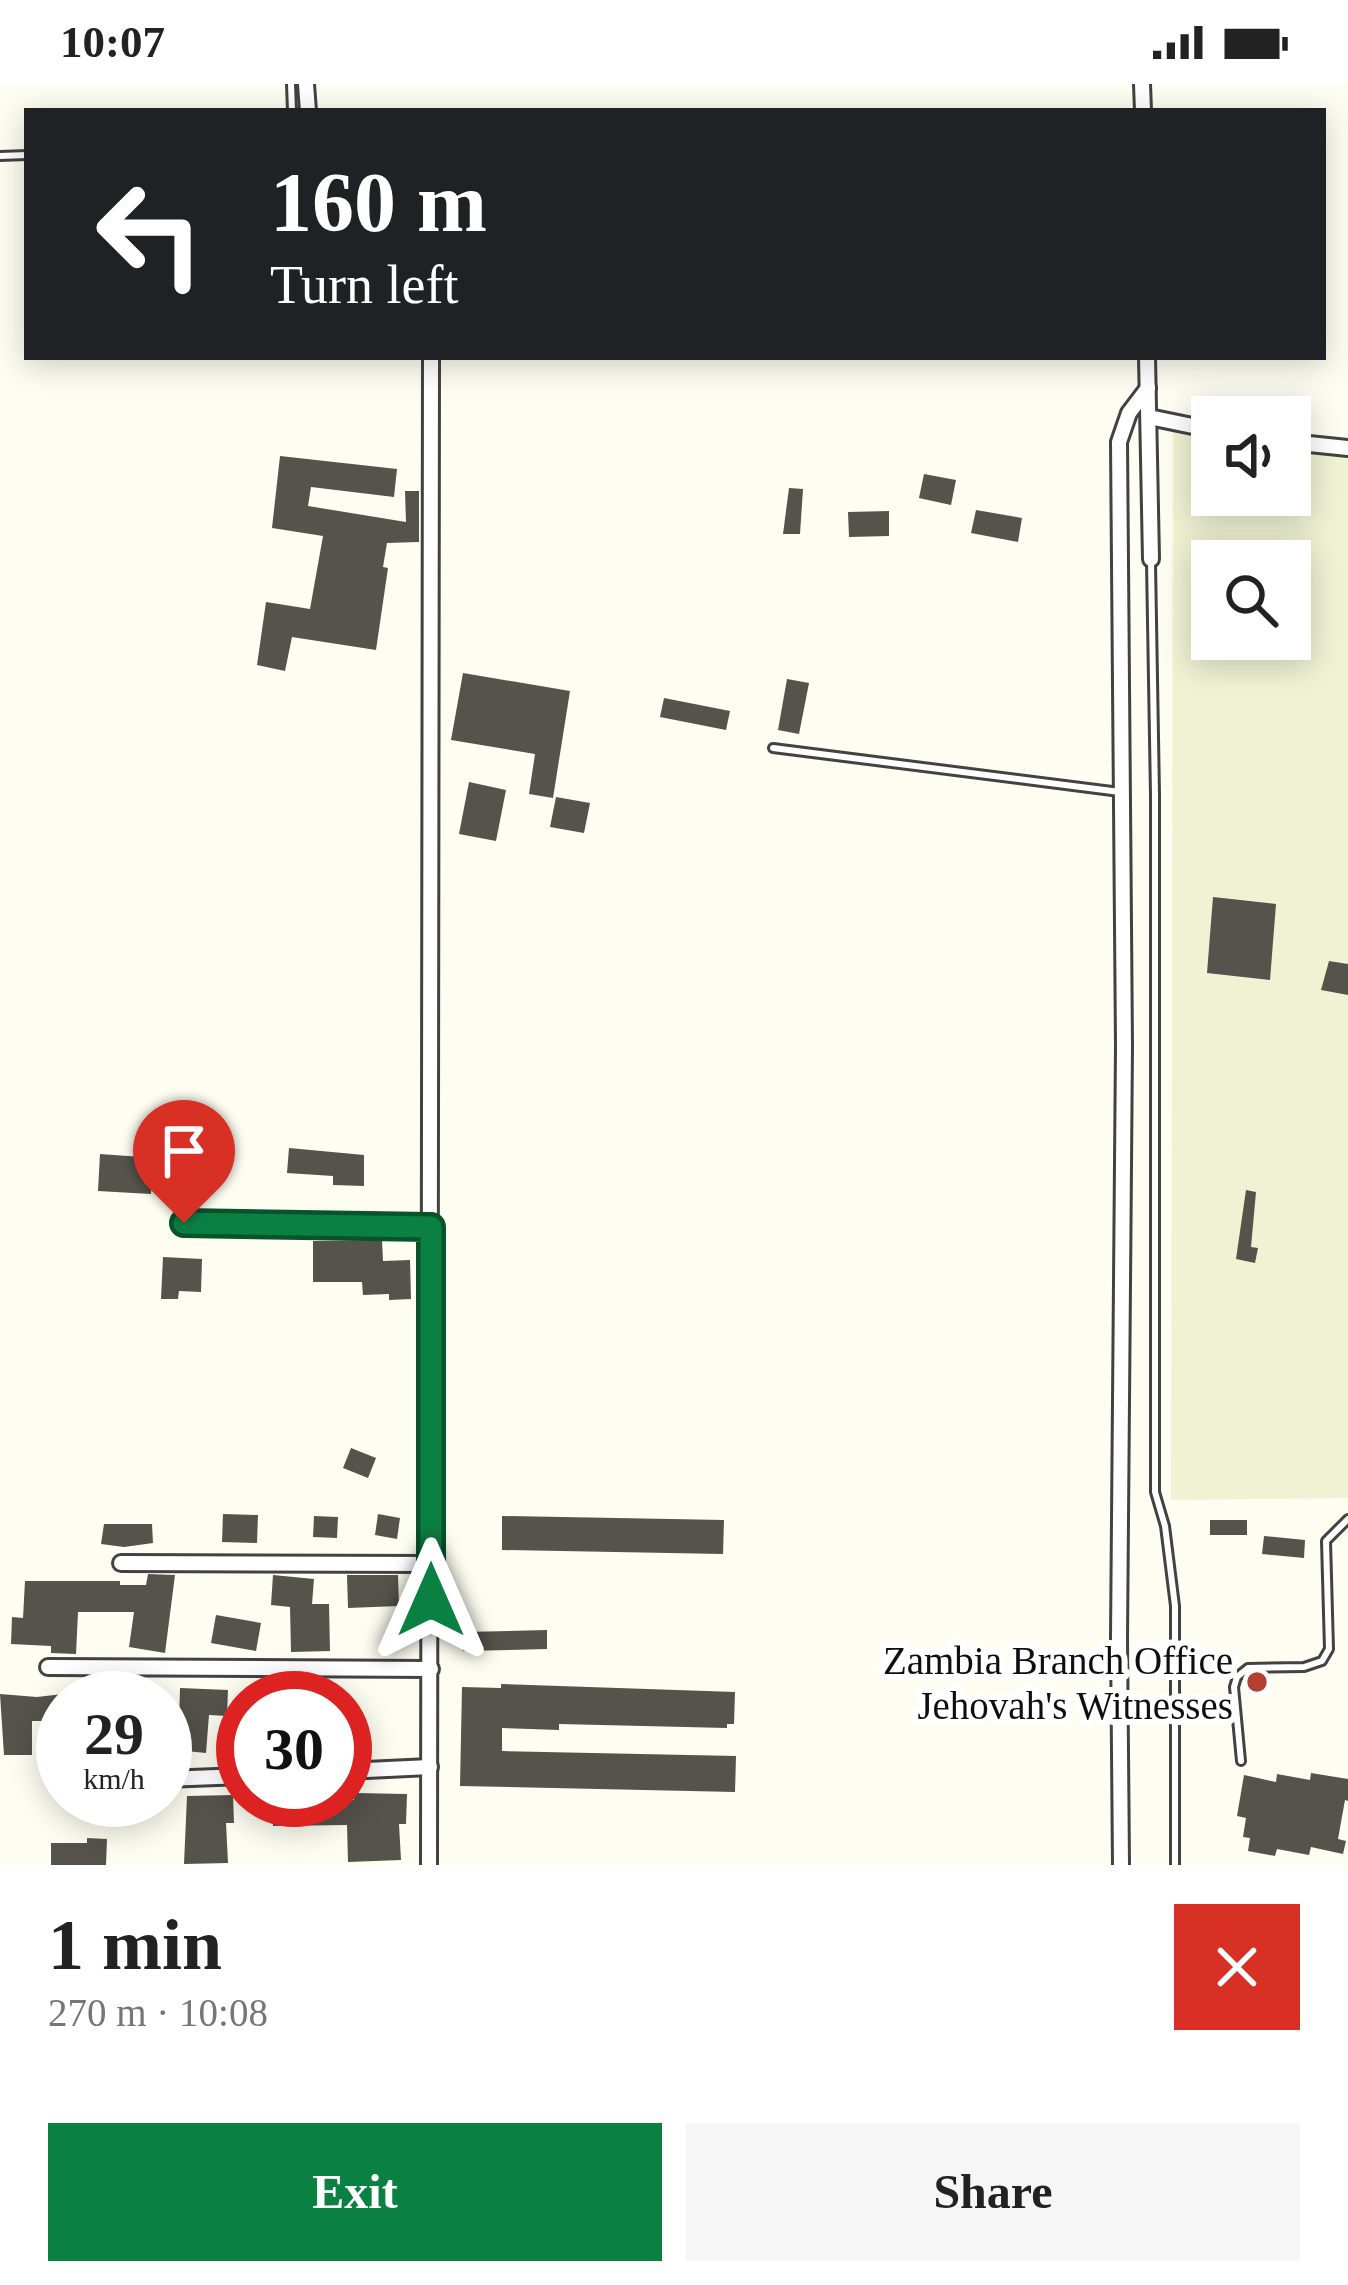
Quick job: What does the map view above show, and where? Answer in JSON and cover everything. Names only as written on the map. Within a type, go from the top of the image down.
[{"type":"street","points":[[429,1865],[431,360]]},
{"type":"street","points":[[1148,360],[1151,559]]},
{"type":"street","points":[[1121,1865],[1124,1046],[1119,442],[1129,413],[1148,388]]},
{"type":"street","points":[[1149,417],[1191,426]]},
{"type":"street","points":[[1311,444],[1348,448]]},
{"type":"street","points":[[184,1223],[431,1227]]},
{"type":"street","points":[[121,1563],[431,1564]]},
{"type":"street","points":[[48,1667],[431,1669]]},
{"type":"street","points":[[372,1770],[430,1767]]},
{"type":"lane","points":[[1151,559],[1155,1492],[1165,1526],[1175,1606],[1175,1865]]},
{"type":"lane","points":[[773,748],[1120,792]]},
{"type":"lane","points":[[1241,1761],[1237,1677],[1248,1667],[1304,1667],[1322,1661],[1329,1649],[1326,1541],[1348,1519]]},
{"type":"green space","points":[[1173,430],[1191,432],[1191,516],[1311,516],[1311,450],[1348,455],[1348,1498],[1171,1500]]},
{"type":"building","points":[[280,456],[397,469],[394,497],[311,487],[308,506],[406,522],[405,491],[419,491],[419,542],[387,543],[376,650],[292,637],[285,671],[257,665],[266,602],[310,609],[323,536],[272,528]]},
{"type":"building","points":[[924,474],[956,480],[951,505],[919,498]]},
{"type":"building","points":[[789,488],[803,489],[800,534],[783,534]]},
{"type":"building","points":[[976,510],[1022,518],[1018,542],[971,533]]},
{"type":"building","points":[[889,511],[889,536],[849,537],[848,512]]},
{"type":"building","points":[[463,673],[570,691],[553,798],[529,794],[535,754],[451,740]]},
{"type":"building","points":[[787,679],[809,683],[799,734],[778,730]]},
{"type":"building","points":[[664,698],[730,711],[726,730],[660,717]]},
{"type":"building","points":[[469,782],[506,790],[496,841],[459,834]]},
{"type":"building","points":[[556,797],[590,803],[584,833],[550,827]]},
{"type":"building","points":[[1213,897],[1276,904],[1270,980],[1207,973]]},
{"type":"building","points":[[1329,961],[1348,964],[1348,995],[1321,990]]},
{"type":"building","points":[[289,1148],[364,1155],[364,1186],[333,1185],[333,1176],[287,1173]]},
{"type":"building","points":[[169,1153],[223,1153],[223,1182],[152,1182],[151,1194],[98,1191],[100,1154],[169,1159]]},
{"type":"building","points":[[1246,1190],[1256,1192],[1251,1247],[1258,1248],[1255,1263],[1236,1259]]},
{"type":"building","points":[[382,1240],[383,1261],[410,1260],[411,1299],[363,1295],[362,1282],[313,1282],[313,1241]]},
{"type":"building","points":[[163,1257],[202,1259],[201,1292],[179,1291],[178,1299],[161,1299]]},
{"type":"building","points":[[351,1448],[376,1458],[368,1478],[343,1468]]},
{"type":"building","points":[[223,1514],[258,1515],[257,1543],[222,1542]]},
{"type":"building","points":[[378,1514],[400,1518],[397,1539],[375,1535]]},
{"type":"building","points":[[314,1516],[338,1517],[337,1538],[313,1537]]},
{"type":"building","points":[[502,1516],[724,1520],[723,1554],[502,1550]]},
{"type":"building","points":[[1210,1520],[1247,1520],[1247,1535],[1210,1535]]},
{"type":"building","points":[[104,1524],[152,1524],[153,1543],[101,1544]]},
{"type":"building","points":[[1264,1536],[1305,1540],[1304,1558],[1262,1554]]},
{"type":"building","points":[[148,1574],[175,1575],[165,1653],[129,1647],[134,1612],[78,1612],[76,1654],[51,1653],[51,1646],[11,1644],[12,1617],[23,1618],[25,1581],[146,1585]]},
{"type":"building","points":[[273,1575],[314,1579],[312,1604],[329,1604],[330,1651],[291,1652],[290,1607],[271,1605]]},
{"type":"building","points":[[347,1575],[398,1575],[399,1606],[348,1608]]},
{"type":"building","points":[[216,1615],[261,1623],[256,1651],[211,1643]]},
{"type":"building","points":[[547,1630],[547,1649],[463,1651],[463,1632]]},
{"type":"building","points":[[501,1684],[735,1692],[734,1724],[727,1728],[559,1724],[559,1730],[502,1728],[502,1751],[736,1756],[735,1792],[460,1786],[462,1687],[501,1688]]},
{"type":"building","points":[[192,1688],[216,1690],[216,1715],[209,1715],[206,1753],[192,1752]]},
{"type":"building","points":[[0,1694],[36,1697],[32,1755],[4,1755]]},
{"type":"building","points":[[1311,1773],[1348,1779],[1348,1801],[1338,1839],[1346,1841],[1343,1854],[1311,1847],[1309,1855],[1277,1849],[1275,1856],[1248,1851],[1250,1838],[1243,1837],[1246,1818],[1237,1816],[1244,1775],[1276,1782],[1277,1774],[1310,1780]]},
{"type":"building","points":[[372,1793],[407,1794],[406,1824],[399,1824],[401,1860],[348,1862],[347,1827],[372,1827]]},
{"type":"building","points":[[216,1795],[216,1827],[226,1827],[228,1863],[184,1864],[186,1827],[192,1827],[192,1796]]},
{"type":"building","points":[[87,1838],[107,1839],[106,1865],[51,1865],[51,1843],[87,1843]]},
{"type":"place","name":"Zambia Branch Office Jehovah's Witnesses","points":[[1257,1682]]},
{"type":"route","points":[[184,1223],[431,1227],[431,1600]]}]
